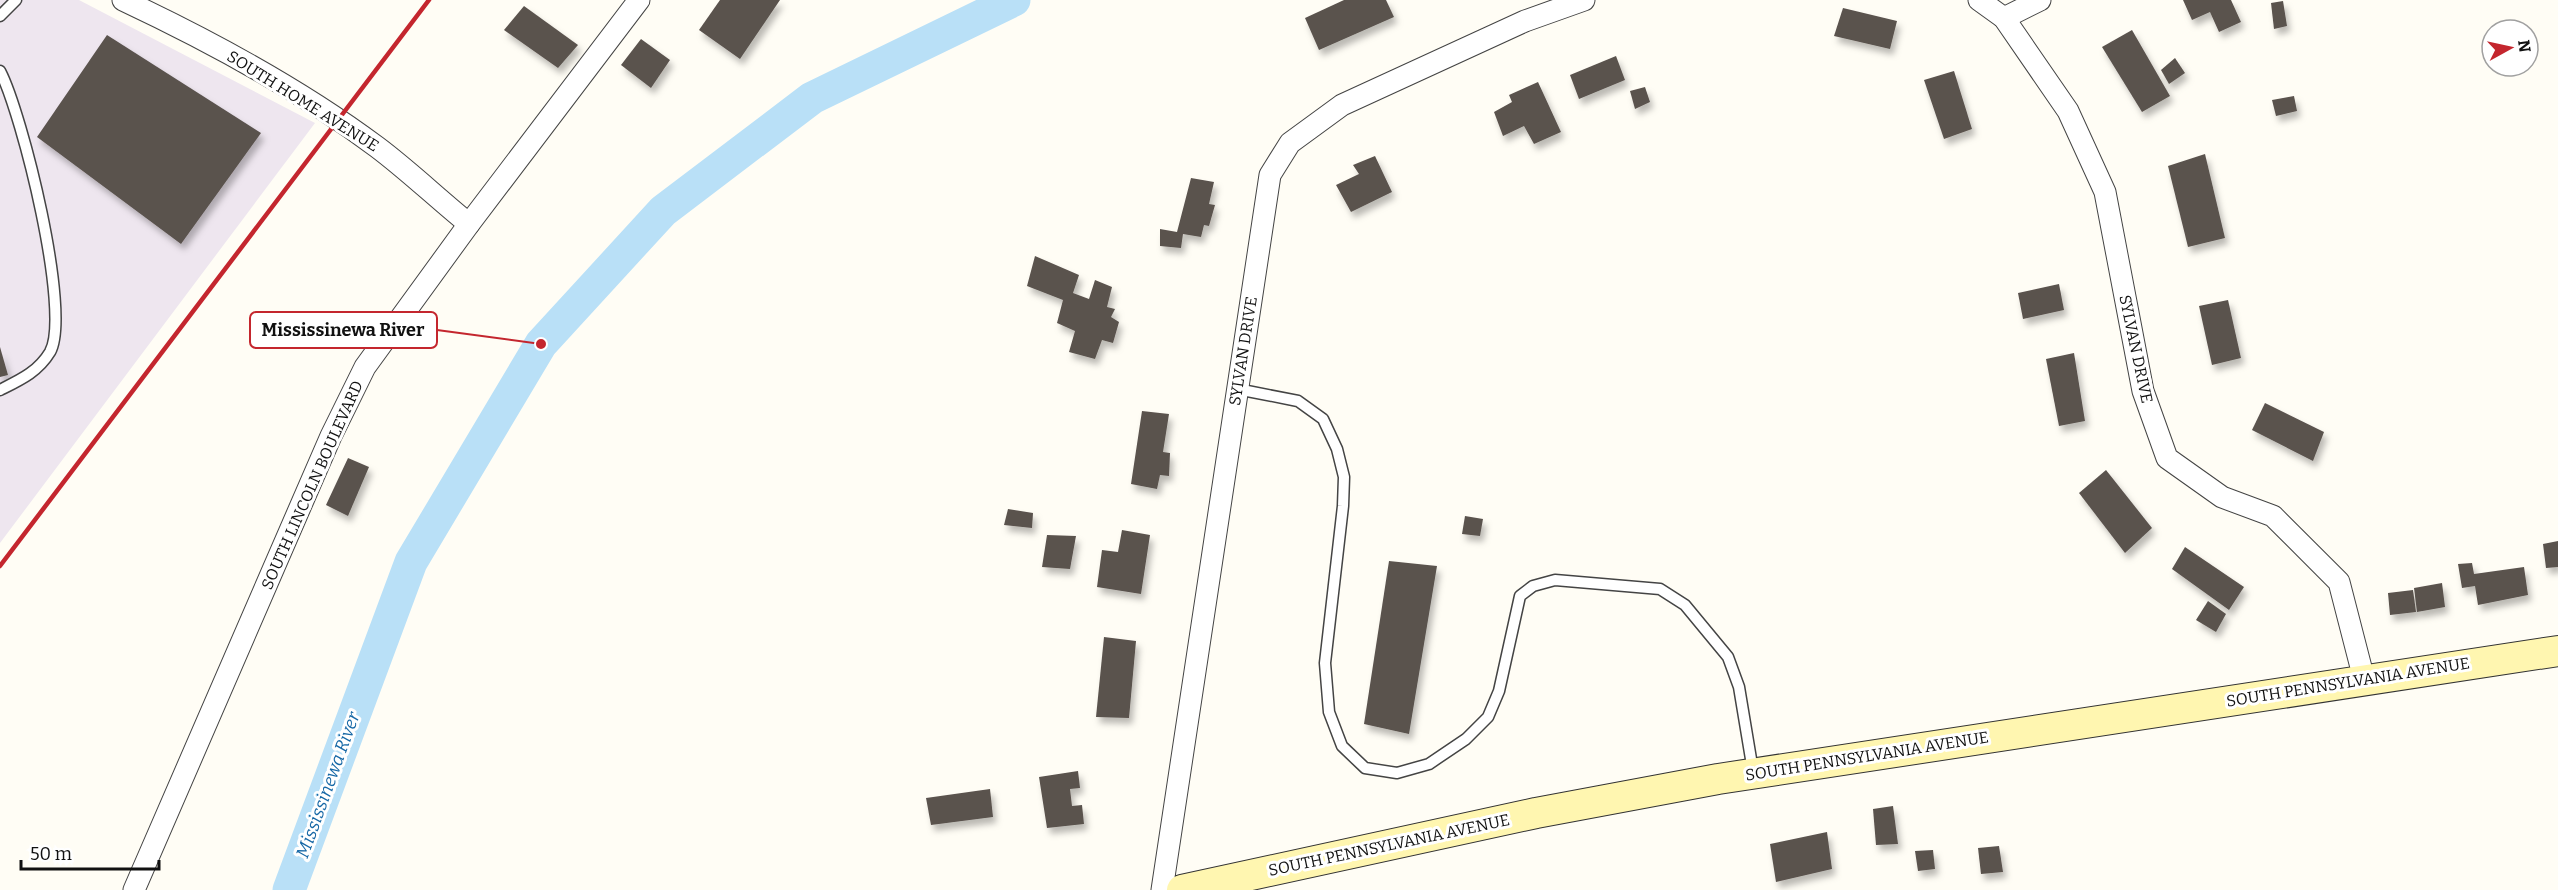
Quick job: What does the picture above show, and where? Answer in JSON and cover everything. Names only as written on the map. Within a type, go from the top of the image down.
[{"type":"street","name":"SOUTH HOME AVENUE","points":[[123,0],[157,7],[192,32],[376,147],[469,224]]},
{"type":"street","name":"SOUTH LINCOLN BOULEVARD","points":[[134,890],[331,436],[365,367],[469,224],[639,0]]},
{"type":"street","name":"SYLVAN DRIVE","points":[[1162,890],[1270,175],[1290,143],[1342,105],[1525,21],[1584,0]]},
{"type":"street","name":"SYLVAN DRIVE","points":[[1980,0],[2004,18],[2068,111],[2105,192],[2143,391],[2167,458],[2222,497],[2273,516],[2339,582],[2364,679]]},
{"type":"street","points":[[2004,18],[2040,0]]},
{"type":"street","name":"SOUTH PENNSYLVANIA AVENUE","points":[[1182,890],[1536,813],[1754,773],[2558,651]]},
{"type":"lane","points":[[0,16],[16,0]]},
{"type":"lane","points":[[0,71],[26,151],[47,242],[56,314],[51,350],[31,375],[0,390]]},
{"type":"lane","points":[[1237,389],[1298,401],[1323,419],[1337,449],[1344,477],[1326,663],[1329,712],[1341,746],[1365,768],[1397,773],[1429,764],[1466,739],[1488,717],[1499,691],[1520,597],[1533,586],[1555,580],[1660,589],[1685,605],[1728,657],[1739,687],[1754,773]]},
{"type":"shaded area","points":[[0,0],[79,0],[315,123],[0,543]]},
{"type":"building","points":[[720,0],[780,0],[740,59],[699,30]]},
{"type":"building","points":[[1344,0],[1386,0],[1394,17],[1319,50],[1305,18]]},
{"type":"building","points":[[2183,0],[2231,0],[2241,22],[2219,32],[2210,12],[2192,20]]},
{"type":"building","points":[[2283,1],[2287,26],[2274,29],[2271,3]]},
{"type":"building","points":[[524,6],[578,45],[558,68],[504,30]]},
{"type":"building","points":[[1843,8],[1897,21],[1890,49],[1834,36]]},
{"type":"building","points":[[2132,30],[2170,96],[2142,112],[2102,47]]},
{"type":"building","points":[[107,35],[261,133],[181,244],[37,137]]},
{"type":"building","points":[[641,39],[670,60],[651,88],[621,65]]},
{"type":"building","points":[[1616,56],[1625,80],[1579,99],[1570,75]]},
{"type":"building","points":[[2175,58],[2185,73],[2169,84],[2161,70]]},
{"type":"building","points":[[1954,71],[1972,129],[1944,139],[1924,80]]},
{"type":"building","points":[[1538,82],[1561,132],[1534,144],[1524,126],[1503,136],[1494,112],[1512,102],[1509,95]]},
{"type":"building","points":[[1645,87],[1650,102],[1635,109],[1630,91]]},
{"type":"building","points":[[2294,96],[2297,111],[2276,116],[2272,100]]},
{"type":"building","points":[[2205,154],[2225,238],[2188,247],[2168,166]]},
{"type":"building","points":[[1375,156],[1392,192],[1351,212],[1336,185],[1359,174],[1353,165]]},
{"type":"building","points":[[1191,178],[1214,182],[1209,204],[1215,205],[1209,226],[1204,225],[1201,237],[1183,234],[1181,248],[1160,246],[1160,229],[1177,232]]},
{"type":"building","points":[[1035,256],[1079,275],[1073,293],[1089,299],[1095,280],[1112,287],[1107,307],[1115,309],[1111,317],[1119,322],[1113,343],[1102,340],[1095,359],[1069,352],[1075,331],[1057,323],[1063,300],[1027,286]]},
{"type":"building","points":[[2059,284],[2064,310],[2023,319],[2018,293]]},
{"type":"building","points":[[2228,300],[2241,358],[2212,365],[2199,306]]},
{"type":"building","points":[[0,347],[8,375],[0,377]]},
{"type":"building","points":[[2074,353],[2085,421],[2059,426],[2046,359]]},
{"type":"building","points":[[2265,403],[2324,432],[2313,461],[2252,430]]},
{"type":"building","points":[[1142,411],[1169,414],[1163,452],[1170,453],[1169,476],[1160,475],[1157,489],[1131,484]]},
{"type":"building","points":[[348,458],[369,467],[348,516],[326,505]]},
{"type":"building","points":[[2106,470],[2152,528],[2125,553],[2079,493]]},
{"type":"building","points":[[1008,509],[1033,513],[1032,528],[1004,525]]},
{"type":"building","points":[[1465,516],[1483,519],[1480,536],[1462,534]]},
{"type":"building","points":[[1122,530],[1150,535],[1141,594],[1097,587],[1102,550],[1118,552]]},
{"type":"building","points":[[1047,535],[1076,536],[1070,569],[1042,567]]},
{"type":"building","points":[[2558,541],[2558,567],[2546,568],[2543,544]]},
{"type":"building","points":[[2185,547],[2244,587],[2229,610],[2172,569]]},
{"type":"building","points":[[1389,561],[1437,566],[1409,734],[1364,724]]},
{"type":"building","points":[[2472,563],[2474,574],[2524,567],[2528,595],[2478,605],[2475,586],[2462,588],[2458,564]]},
{"type":"building","points":[[2442,583],[2445,607],[2417,612],[2414,588]]},
{"type":"building","points":[[2413,590],[2416,612],[2390,615],[2388,593]]},
{"type":"building","points":[[2208,601],[2226,614],[2216,632],[2196,620]]},
{"type":"building","points":[[1104,637],[1136,641],[1129,718],[1096,717]]},
{"type":"building","points":[[1078,771],[1080,788],[1070,789],[1072,806],[1082,805],[1084,824],[1047,828],[1039,777]]},
{"type":"building","points":[[990,789],[993,817],[931,825],[926,798]]},
{"type":"building","points":[[1893,806],[1898,844],[1876,845],[1873,809]]},
{"type":"building","points":[[1827,832],[1832,869],[1776,882],[1770,844]]},
{"type":"building","points":[[1999,846],[2003,872],[1981,874],[1978,848]]},
{"type":"building","points":[[1933,850],[1935,869],[1918,871],[1915,851]]},
{"type":"waterway","name":"Mississinewa River","points":[[289,890],[411,562],[541,344],[663,211],[812,98],[1014,0]]},
{"type":"railway","points":[[0,566],[429,0]]},
{"type":"place","name":"Mississinewa River","points":[[541,344]]}]
